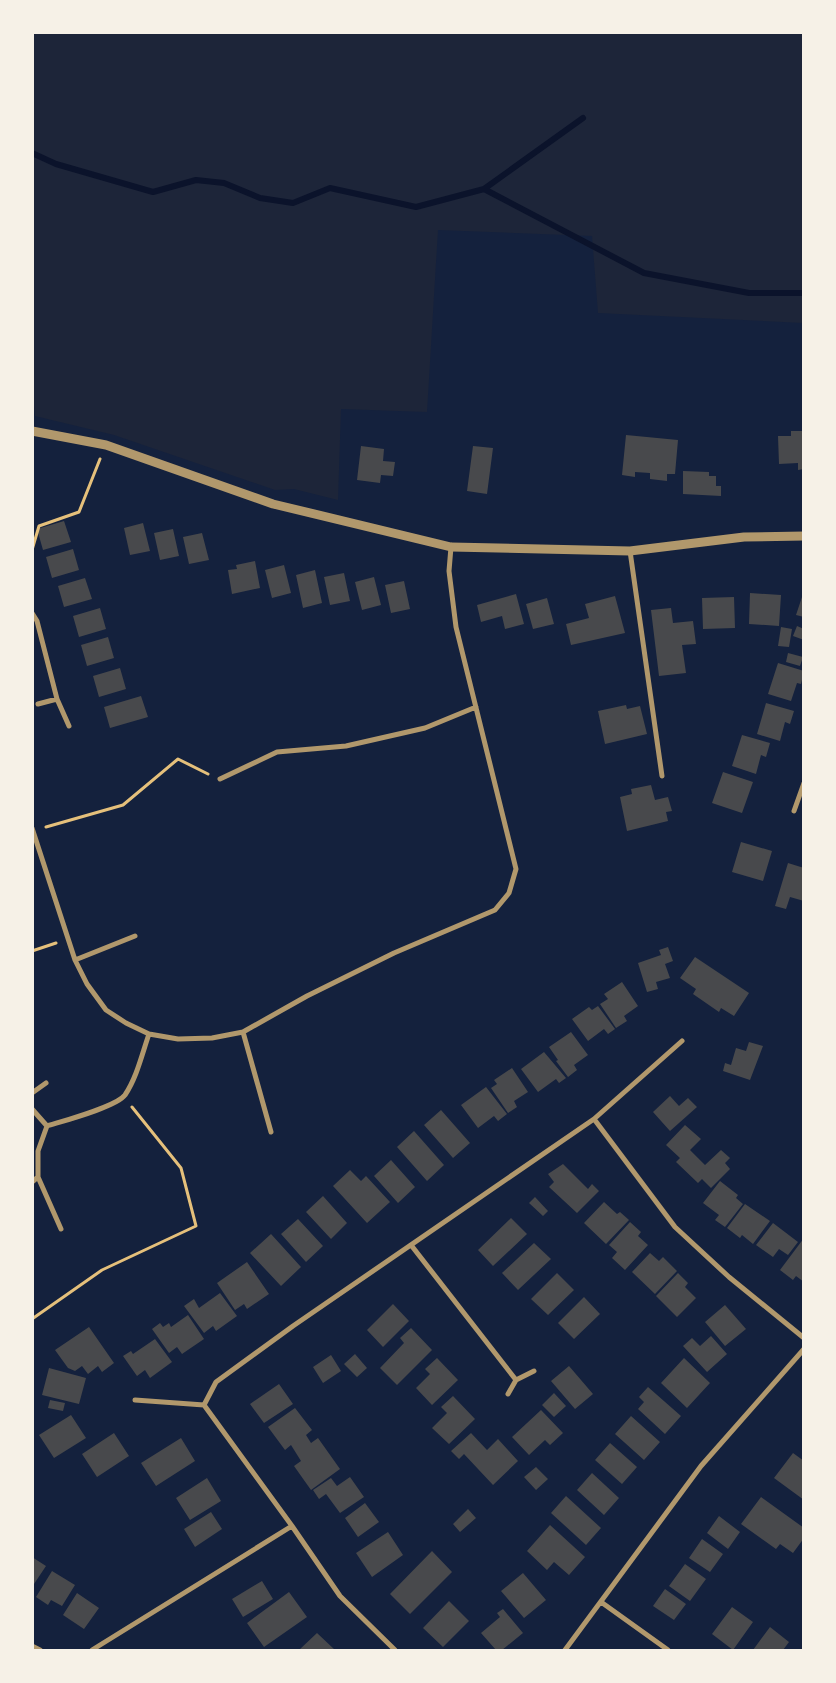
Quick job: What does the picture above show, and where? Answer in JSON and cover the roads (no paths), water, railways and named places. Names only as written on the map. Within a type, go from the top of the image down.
[{"type":"street","points":[[32,432],[106,445],[273,504],[451,547],[630,551],[744,537],[804,536]]},
{"type":"street","points":[[33,830],[75,960],[87,984],[106,1010],[126,1023],[149,1034],[178,1038],[212,1038],[243,1032],[307,996],[394,953],[495,910],[509,893],[516,869],[456,627],[449,571],[451,547]]},
{"type":"street","points":[[630,551],[662,776]]},
{"type":"street","points":[[32,613],[36,621],[58,699],[69,726]]},
{"type":"street","points":[[38,704],[58,699]]},
{"type":"street","points":[[220,779],[277,752],[346,746],[425,728],[476,707]]},
{"type":"street","points":[[794,811],[804,783]]},
{"type":"street","points":[[75,960],[135,936]]},
{"type":"street","points":[[243,1032],[271,1132]]},
{"type":"street","points":[[47,1126],[105,1106],[124,1096],[136,1074],[149,1034]]},
{"type":"street","points":[[204,1405],[216,1382],[293,1326],[594,1119],[682,1041]]},
{"type":"street","points":[[32,1093],[46,1083]]},
{"type":"street","points":[[32,1109],[47,1126]]},
{"type":"street","points":[[594,1119],[675,1227],[729,1277],[804,1338]]},
{"type":"street","points":[[47,1126],[38,1151],[38,1178],[61,1229]]},
{"type":"street","points":[[32,1182],[38,1178]]},
{"type":"street","points":[[412,1245],[516,1380]]},
{"type":"street","points":[[565,1650],[701,1466],[804,1350]]},
{"type":"street","points":[[508,1394],[516,1380],[534,1371]]},
{"type":"street","points":[[135,1400],[204,1405],[292,1526],[340,1596],[395,1650]]},
{"type":"street","points":[[92,1650],[292,1526]]},
{"type":"street","points":[[601,1602],[668,1650]]},
{"type":"street","points":[[32,1646],[40,1650]]},
{"type":"waterway","points":[[484,189],[583,118]]},
{"type":"waterway","points":[[32,153],[56,164],[153,192],[196,180],[224,183],[260,198],[293,203],[330,188],[416,207],[484,189],[644,273],[749,293],[804,293]]}]
